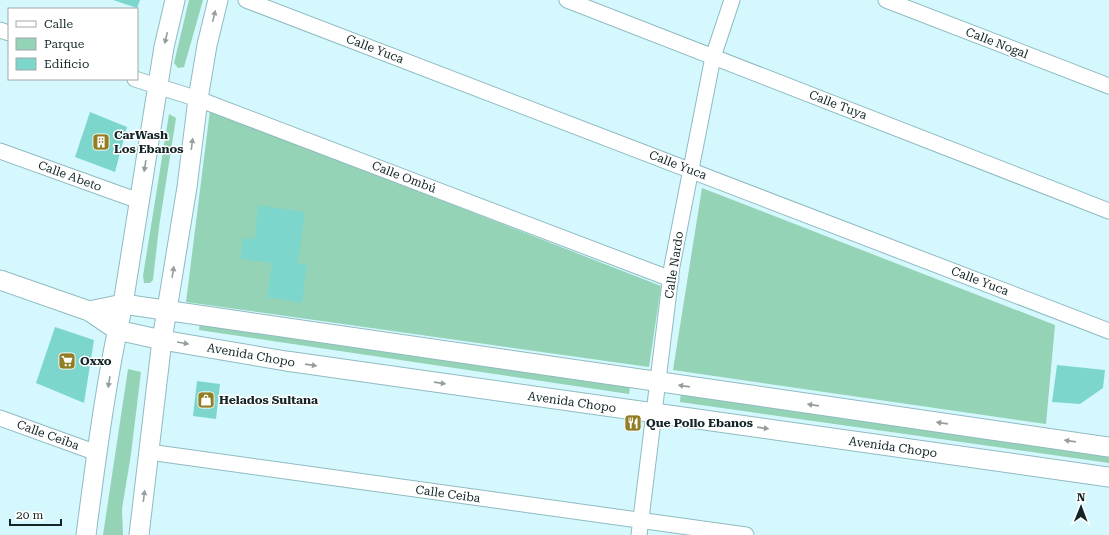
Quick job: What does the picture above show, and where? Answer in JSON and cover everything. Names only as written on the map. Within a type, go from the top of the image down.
[{"type":"street","points":[[86,535],[97,453],[117,330],[123,304],[164,47],[175,0]]},
{"type":"street","points":[[139,535],[166,311],[187,187],[198,99],[207,45],[218,0]]},
{"type":"street","name":"Calle Yuca","points":[[246,0],[1109,331]]},
{"type":"street","name":"Calle Tuya","points":[[567,0],[1109,211]]},
{"type":"street","name":"Calle Nardo","points":[[640,528],[671,279],[713,57],[732,0]]},
{"type":"street","name":"Calle Nogal","points":[[886,0],[1109,86]]},
{"type":"street","name":"Calle Ombú","points":[[138,80],[198,99],[671,279]]},
{"type":"street","name":"Calle Abeto","points":[[0,151],[139,201]]},
{"type":"street","name":"Avenida Chopo","points":[[0,280],[89,312],[117,330],[162,340],[286,361],[1109,477]]},
{"type":"street","points":[[89,312],[123,304],[1109,447]]},
{"type":"street","name":"Calle Ceiba","points":[[0,418],[97,453]]},
{"type":"street","name":"Calle Ceiba","points":[[149,452],[640,528],[746,535]]},
{"type":"green space","points":[[189,0],[203,0],[184,67],[178,68],[174,63]]},
{"type":"green space","points":[[210,110],[661,286],[649,367],[186,302]]},
{"type":"green space","points":[[169,114],[176,118],[159,227],[153,280],[150,283],[144,283],[143,276]]},
{"type":"green space","points":[[702,188],[1055,325],[1046,424],[673,370]]},
{"type":"green space","points":[[200,322],[631,382],[629,394],[199,330]]},
{"type":"green space","points":[[128,369],[141,372],[131,454],[122,509],[123,535],[103,535]]},
{"type":"green space","points":[[681,391],[1109,451],[1109,463],[680,402]]},
{"type":"building","points":[[113,0],[140,0],[137,8]]},
{"type":"building","name":"CarWash Los Ebanos","points":[[90,112],[127,127],[115,172],[75,157]]},
{"type":"building","points":[[258,205],[305,212],[298,264],[307,265],[302,303],[267,297],[272,263],[240,259],[243,238],[255,239]]},
{"type":"building","name":"Oxxo","points":[[55,327],[94,340],[84,403],[36,383]]},
{"type":"building","points":[[1057,365],[1105,370],[1103,388],[1080,404],[1052,402]]},
{"type":"building","name":"Helados Sultana","points":[[197,381],[220,384],[216,419],[193,416]]},
{"type":"place","name":"CarWash Los Ebanos","points":[[101,142]]},
{"type":"place","name":"Oxxo","points":[[67,361]]},
{"type":"place","name":"Helados Sultana","points":[[206,400]]},
{"type":"place","name":"Que Pollo Ebanos","points":[[633,423]]}]
